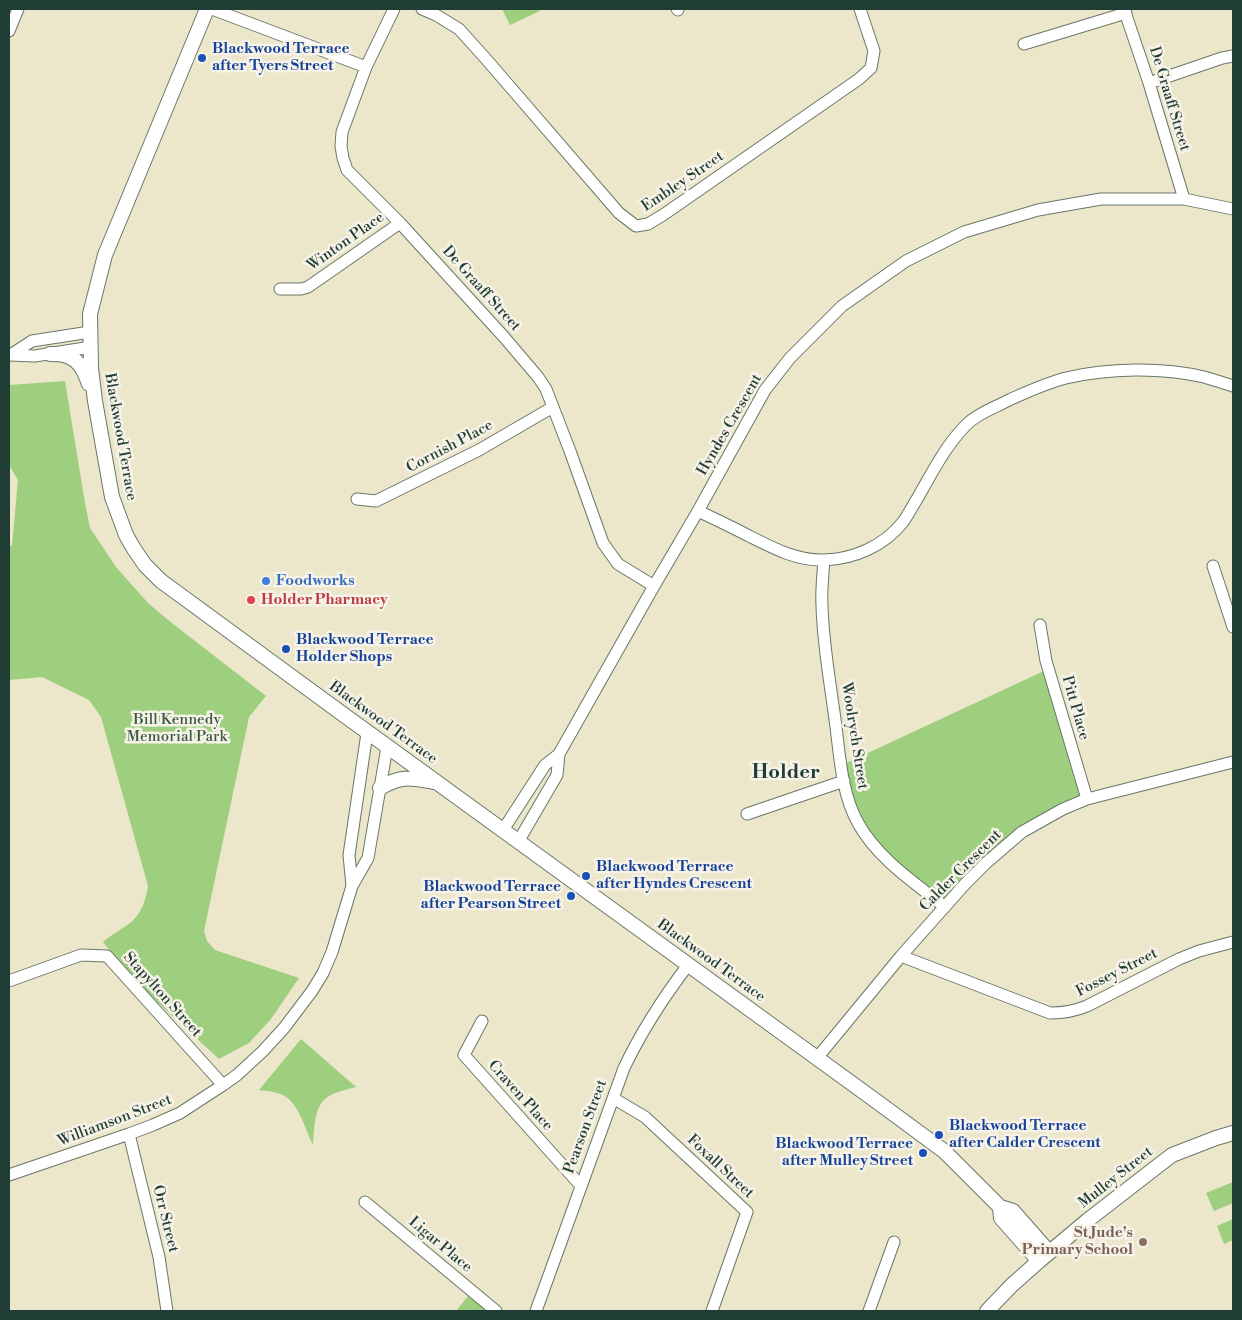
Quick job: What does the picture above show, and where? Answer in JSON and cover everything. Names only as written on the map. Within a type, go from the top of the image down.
[{"type":"street","points":[[9,31],[18,9]]},
{"type":"street","name":"Blackwood Terrace","points":[[207,9],[105,255],[90,314],[91,368],[112,498],[126,535],[145,565],[161,581],[944,1151],[1000,1207],[1012,1211],[1044,1256]]},
{"type":"street","points":[[212,9],[366,67]]},
{"type":"street","name":"De Graaff Street","points":[[394,9],[366,67],[342,132],[341,146],[346,170],[400,223],[538,377],[546,389],[577,468],[603,543],[618,564],[654,586]]},
{"type":"street","name":"Embley Street","points":[[422,9],[459,29],[619,213],[636,226],[648,224],[663,215],[859,79],[871,68],[874,51],[860,9]]},
{"type":"street","points":[[1024,44],[1125,11]]},
{"type":"street","name":"De Graaff Street","points":[[1125,11],[1184,199]]},
{"type":"street","points":[[1149,83],[1233,56]]},
{"type":"street","name":"Hyndes Crescent","points":[[503,830],[545,765],[559,754],[765,390],[790,358],[842,306],[906,260],[964,232],[1038,210],[1101,199],[1184,199],[1233,209]]},
{"type":"street","name":"Winton Place","points":[[280,289],[308,287],[400,223]]},
{"type":"street","points":[[10,355],[32,341],[90,332]]},
{"type":"street","points":[[10,355],[34,356],[91,347]]},
{"type":"street","points":[[50,354],[68,356],[84,369],[95,401]]},
{"type":"street","points":[[698,511],[788,554],[824,560],[852,556],[877,544],[903,522],[948,446],[968,423],[990,409],[1036,388],[1066,378],[1128,370],[1181,373],[1204,377],[1233,386]]},
{"type":"street","name":"Cornish Place","points":[[357,499],[376,501],[479,450],[552,407]]},
{"type":"street","name":"Woolrych Street","points":[[824,560],[822,605],[824,634],[847,796],[858,822],[874,846],[887,860],[945,907]]},
{"type":"street","points":[[1214,566],[1233,627]]},
{"type":"street","name":"Pitt Place","points":[[1040,625],[1046,661],[1086,799]]},
{"type":"street","name":"Williamson Street","points":[[352,886],[349,855],[367,732]]},
{"type":"street","name":"Williamson Street","points":[[9,1175],[129,1134],[180,1113],[223,1085],[263,1051],[284,1028],[323,973],[332,952],[352,886],[368,858],[388,747]]},
{"type":"street","name":"Hyndes Crescent","points":[[518,842],[557,775],[559,754]]},
{"type":"street","name":"Calder Crescent","points":[[818,1058],[901,956],[945,907],[986,864],[1022,832],[1063,809],[1086,799],[1233,762]]},
{"type":"street","points":[[380,788],[397,779],[412,778],[437,783]]},
{"type":"street","points":[[747,814],[844,780]]},
{"type":"street","name":"Fossey Street","points":[[901,956],[1050,1013],[1064,1013],[1087,1006],[1179,959],[1199,951],[1233,942]]},
{"type":"street","name":"Stapylton Street","points":[[9,981],[81,955],[107,956],[223,1085]]},
{"type":"street","name":"Pearson Street","points":[[536,1311],[624,1068],[642,1031],[663,998],[688,965]]},
{"type":"street","name":"Craven Place","points":[[482,1022],[464,1055],[581,1186]]},
{"type":"street","name":"Foxall Street","points":[[613,1098],[645,1117],[747,1212],[712,1311]]},
{"type":"street","name":"Mulley Street","points":[[987,1311],[1044,1256],[1172,1155],[1233,1133]]},
{"type":"street","name":"Orr Street","points":[[129,1134],[160,1257],[167,1311]]},
{"type":"street","name":"Ligar Place","points":[[365,1202],[496,1311]]},
{"type":"street","points":[[869,1311],[894,1242]]},
{"type":"green space","points":[[502,9],[539,9],[540,11],[510,25]]},
{"type":"green space","name":"Bill Kennedy Memorial Park","points":[[65,381],[90,528],[116,567],[148,603],[266,696],[249,717],[204,931],[207,941],[215,950],[299,978],[271,1019],[249,1043],[219,1059],[130,977],[103,942],[137,916],[144,902],[148,886],[101,717],[89,700],[42,677],[9,680],[9,547],[12,545],[18,480],[9,465],[9,385]]},
{"type":"green space","points":[[1046,670],[1083,797],[1012,839],[943,905],[862,838],[840,766]]},
{"type":"green space","points":[[301,1039],[356,1087],[332,1095],[321,1103],[315,1120],[313,1145],[291,1101],[280,1094],[259,1090]]},
{"type":"green space","points":[[1233,1182],[1233,1203],[1214,1211],[1206,1193]]},
{"type":"green space","points":[[1233,1219],[1233,1240],[1224,1244],[1217,1226]]},
{"type":"green space","points":[[468,1296],[488,1311],[456,1311]]},
{"type":"place","name":"Blackwood Terrace after Tyers Street","points":[[202,58]]},
{"type":"place","name":"Foodworks","points":[[266,581]]},
{"type":"place","name":"Holder Pharmacy","points":[[251,600]]},
{"type":"place","name":"Blackwood Terrace Holder Shops","points":[[286,649]]},
{"type":"place","name":"Blackwood Terrace after Hyndes Crescent","points":[[586,876]]},
{"type":"place","name":"Blackwood Terrace after Pearson Street","points":[[571,896]]},
{"type":"place","name":"Blackwood Terrace after Calder Crescent","points":[[939,1135]]},
{"type":"place","name":"Blackwood Terrace after Mulley Street","points":[[923,1153]]},
{"type":"place","name":"St Jude's Primary School","points":[[1143,1242]]},
{"type":"district","name":"Holder","points":[[786,773]]}]
